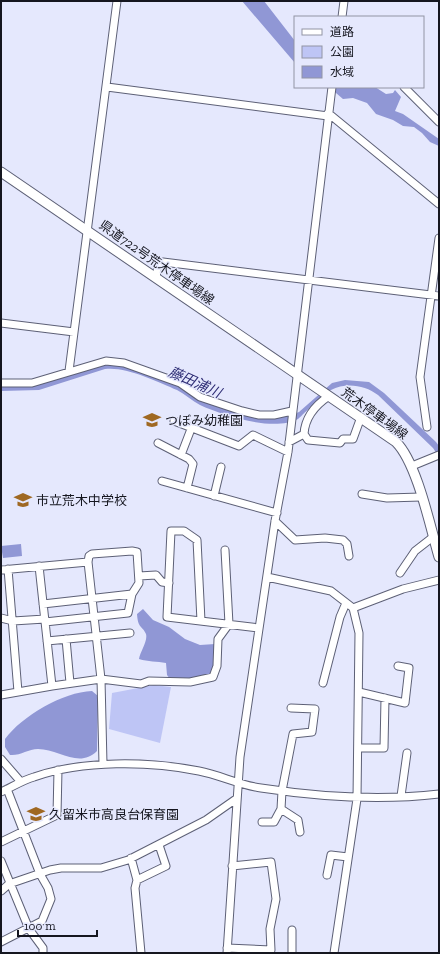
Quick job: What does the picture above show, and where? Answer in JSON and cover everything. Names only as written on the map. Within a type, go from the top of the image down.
[{"type":"main road","name":"県道722号荒木停車場線","points":[[1,172],[297,373]]},
{"type":"main road","name":"荒木停車場線","points":[[297,373],[396,442],[403,449],[412,466],[439,557]]},
{"type":"street","points":[[69,371],[117,1]]},
{"type":"street","points":[[342,16],[344,1]]},
{"type":"street","points":[[106,87],[328,113],[439,204]]},
{"type":"street","points":[[232,866],[271,862],[276,900],[270,929],[271,950],[227,950],[232,866],[236,826],[236,799],[240,757],[275,521],[288,452],[332,88]]},
{"type":"street","points":[[405,88],[439,122]]},
{"type":"street","points":[[427,427],[420,377],[435,295],[439,238]]},
{"type":"street","points":[[156,278],[158,265],[163,262],[435,295]]},
{"type":"street","points":[[1,322],[74,332]]},
{"type":"street","points":[[1,383],[32,383],[106,361],[114,361],[124,363],[180,383],[200,397],[242,411],[259,415],[274,415],[292,411]]},
{"type":"street","points":[[289,442],[304,434],[308,420],[316,404],[329,396]]},
{"type":"street","points":[[304,434],[308,440],[340,443],[343,440],[353,440],[361,417]]},
{"type":"street","points":[[174,421],[191,429],[239,446],[253,435],[288,452]]},
{"type":"street","points":[[181,455],[191,429]]},
{"type":"street","points":[[158,443],[189,459],[193,464],[187,488]]},
{"type":"street","points":[[412,466],[439,455]]},
{"type":"street","points":[[214,496],[221,467]]},
{"type":"street","points":[[162,481],[277,513]]},
{"type":"street","points":[[362,494],[387,498],[421,497]]},
{"type":"street","points":[[275,521],[295,540],[325,538],[343,540],[347,544],[349,556]]},
{"type":"street","points":[[201,621],[197,540],[184,531],[171,531],[168,617],[201,621],[229,624],[259,628]]},
{"type":"street","points":[[400,573],[415,551],[433,537]]},
{"type":"street","points":[[1,695],[101,679],[141,684],[149,681],[190,682],[213,677],[217,666],[218,639],[229,624],[225,550]]},
{"type":"street","points":[[1,618],[13,621],[45,621],[94,616],[128,613],[132,594],[139,583],[137,552],[132,551],[92,554],[89,556],[88,562],[93,598],[94,616],[101,679],[103,764]]},
{"type":"street","points":[[18,692],[13,621],[4,569],[88,562]]},
{"type":"street","points":[[39,566],[52,686]]},
{"type":"street","points":[[139,576],[156,575],[162,582],[169,583]]},
{"type":"street","points":[[267,577],[331,591],[353,608],[359,633],[357,799],[334,953]]},
{"type":"street","points":[[353,608],[404,589],[439,580]]},
{"type":"street","points":[[43,604],[132,594]]},
{"type":"street","points":[[323,682],[340,617],[346,603]]},
{"type":"street","points":[[47,641],[130,633]]},
{"type":"street","points":[[66,639],[70,683]]},
{"type":"street","points":[[358,692],[404,703],[409,668],[398,666]]},
{"type":"street","points":[[358,748],[384,748],[385,698]]},
{"type":"street","points":[[262,822],[274,822],[281,809],[282,791],[293,734],[312,732],[315,709],[291,708]]},
{"type":"street","points":[[401,796],[408,753]]},
{"type":"street","points":[[1,759],[21,782]]},
{"type":"street","points":[[1,942],[10,936],[29,929],[42,921],[51,899],[48,888],[40,874],[23,831],[4,791],[33,777],[58,770],[103,764],[194,770],[238,783],[282,791],[357,799],[439,794]]},
{"type":"street","points":[[1,842],[57,814],[58,770]]},
{"type":"street","points":[[1,891],[9,884],[61,868],[101,868],[131,858],[206,820],[236,799]]},
{"type":"street","points":[[281,809],[298,820],[300,832]]},
{"type":"street","points":[[137,880],[166,866],[159,845]]},
{"type":"street","points":[[327,875],[331,855],[348,857]]},
{"type":"street","points":[[131,858],[137,880],[135,888],[141,953]]},
{"type":"street","points":[[1,861],[9,884],[29,929],[43,948],[43,953]]},
{"type":"street","points":[[292,930],[292,953]]},
{"type":"green space","points":[[154,685],[171,687],[160,743],[109,729],[112,693]]},
{"type":"water","points":[[242,1],[264,1],[294,40],[294,62]]},
{"type":"water","points":[[330,88],[377,88],[386,94],[393,93],[395,90],[401,97],[395,111],[403,114],[439,139],[439,146],[430,142],[414,127],[403,126],[393,120],[376,114],[367,103],[353,98],[343,99]]},
{"type":"water","points":[[106,363],[123,364],[250,415],[294,414],[299,412],[332,383],[345,380],[369,382],[384,393],[436,442],[439,446],[439,457],[433,448],[378,395],[367,389],[349,385],[328,392],[298,419],[288,423],[276,424],[249,421],[222,414],[200,405],[177,390],[152,379],[122,370],[105,369],[39,390],[1,391],[1,385],[28,386]]},
{"type":"water","points":[[21,544],[22,556],[3,558],[1,546]]},
{"type":"water","points":[[143,609],[153,620],[169,627],[185,639],[200,645],[215,644],[215,673],[198,679],[170,679],[167,675],[166,663],[139,659],[145,643],[146,634],[138,622],[137,614]]},
{"type":"water","points":[[92,691],[98,696],[97,751],[90,756],[83,758],[69,757],[38,749],[10,755],[5,747],[5,739],[12,730],[32,714],[69,696],[81,692]]},
{"type":"place","name":"つぼみ幼稚園","points":[[152,420]]},
{"type":"place","name":"市立荒木中学校","points":[[23,500]]},
{"type":"place","name":"久留米市高良台保育園","points":[[36,814]]},
{"type":"water label","name":"藤田浦川","points":[[195,382]]}]
